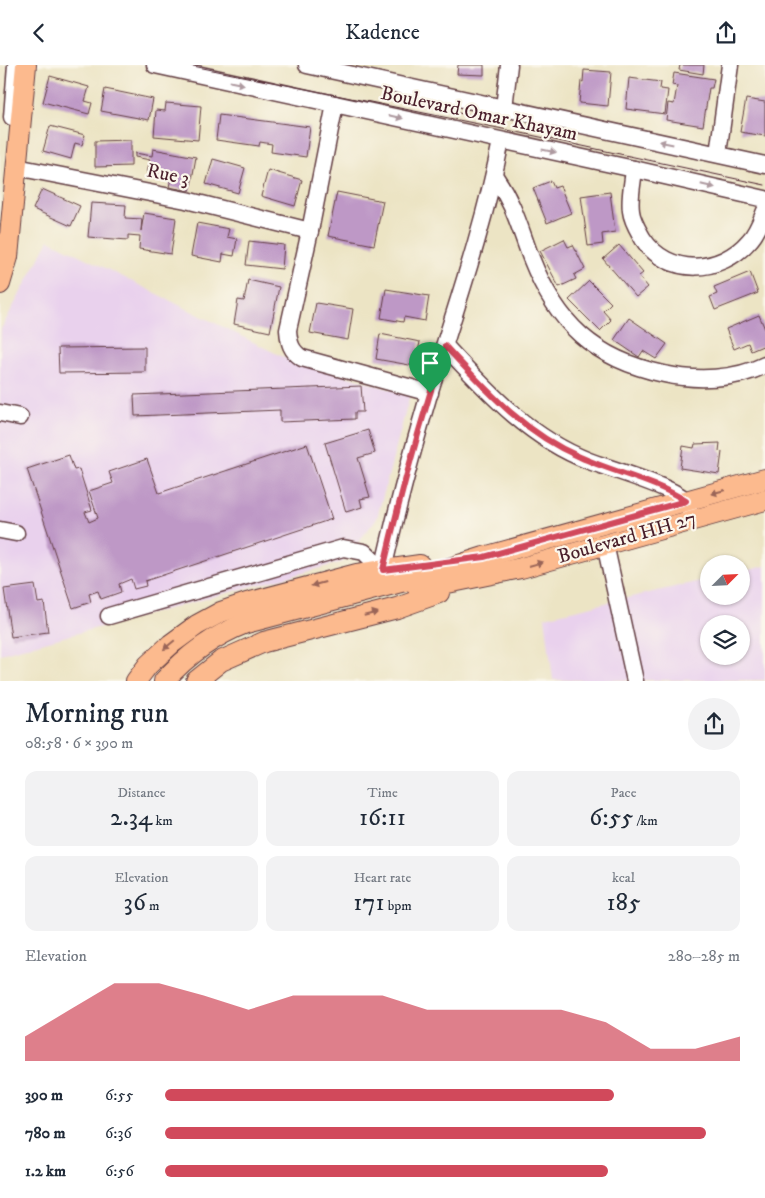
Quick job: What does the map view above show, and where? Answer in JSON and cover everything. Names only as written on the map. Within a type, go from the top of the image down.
[{"type":"main road","points":[[0,284],[8,257],[26,65]]},
{"type":"main road","name":"Boulevard HH 27","points":[[486,566],[604,544],[765,479]]},
{"type":"main road","name":"Boulevard HH 27","points":[[486,566],[690,510],[765,500]]},
{"type":"main road","points":[[136,681],[148,665],[170,644],[197,625],[222,612],[247,603],[357,574],[383,570],[486,566]]},
{"type":"main road","points":[[164,681],[200,647],[225,631],[246,623],[431,574],[486,566]]},
{"type":"main road","points":[[180,681],[207,657],[228,643],[249,634],[394,594],[486,566]]},
{"type":"main road","points":[[196,681],[221,661],[264,642],[397,608],[486,566]]},
{"type":"street","points":[[0,256],[4,239],[16,65]]},
{"type":"street","name":"Boulevard Omar Khayam","points":[[155,65],[765,199]]},
{"type":"street","name":"Boulevard Omar Khayam","points":[[307,65],[332,68],[765,165]]},
{"type":"street","points":[[504,108],[509,65]]},
{"type":"street","points":[[718,154],[730,65]]},
{"type":"street","points":[[335,104],[288,331],[290,345],[294,353],[302,358],[430,393]]},
{"type":"street","points":[[383,570],[393,525],[494,175],[501,141]]},
{"type":"street","name":"Rue 3","points":[[16,167],[186,200],[310,231]]},
{"type":"street","points":[[634,169],[630,202],[631,212],[640,233],[656,253],[686,267],[702,267],[724,260],[737,252],[750,241],[765,211]]},
{"type":"street","points":[[494,175],[512,205],[542,284],[555,308],[572,328],[594,345],[618,360],[641,369],[696,378],[734,375],[765,365]]},
{"type":"street","points":[[445,346],[491,396],[534,431],[581,458],[659,486],[690,510]]},
{"type":"street","points":[[0,413],[20,417]]},
{"type":"street","points":[[604,544],[635,681]]},
{"type":"street","points":[[109,616],[343,548],[364,552],[383,570]]},
{"type":"shaded area","points":[[49,240],[285,358],[410,395],[377,518],[343,562],[0,654],[1,329]]},
{"type":"shaded area","points":[[765,566],[765,680],[553,680],[545,617],[700,581],[700,605],[750,605],[750,570]]},
{"type":"building","points":[[458,65],[484,65],[484,75],[457,74]]},
{"type":"building","points":[[680,65],[704,65],[703,74],[679,70]]},
{"type":"building","points":[[584,70],[611,72],[608,106],[579,103]]},
{"type":"building","points":[[674,73],[714,79],[712,88],[709,88],[703,126],[666,120],[668,103],[674,104],[677,86],[672,85]]},
{"type":"building","points":[[50,76],[89,87],[85,101],[92,103],[89,114],[43,102]]},
{"type":"building","points":[[629,78],[661,82],[660,89],[668,90],[665,114],[626,109]]},
{"type":"building","points":[[105,89],[153,99],[149,120],[101,111]]},
{"type":"building","points":[[746,99],[765,102],[765,136],[740,132]]},
{"type":"building","points":[[166,103],[201,106],[198,140],[154,136],[156,110],[165,111]]},
{"type":"building","points":[[219,115],[310,127],[306,157],[271,152],[272,144],[260,142],[259,146],[216,140]]},
{"type":"building","points":[[50,126],[85,135],[82,145],[75,143],[71,159],[43,151]]},
{"type":"building","points":[[131,140],[131,166],[95,167],[95,141]]},
{"type":"building","points":[[153,149],[196,157],[190,191],[169,187],[171,178],[147,174],[150,160],[135,157],[135,153],[152,156]]},
{"type":"building","points":[[213,159],[245,168],[238,193],[206,184]]},
{"type":"building","points":[[268,170],[302,180],[295,206],[261,196]]},
{"type":"building","points":[[551,181],[554,188],[560,186],[571,213],[547,223],[533,188]]},
{"type":"building","points":[[42,189],[80,206],[71,226],[33,209]]},
{"type":"building","points":[[337,192],[383,201],[374,245],[328,236]]},
{"type":"building","points":[[610,192],[615,232],[602,234],[603,244],[588,246],[581,196]]},
{"type":"building","points":[[91,203],[126,205],[125,218],[142,219],[141,231],[144,213],[176,218],[171,254],[139,249],[140,236],[128,235],[128,240],[88,237]]},
{"type":"building","points":[[197,223],[229,229],[227,237],[237,239],[234,256],[223,254],[222,262],[191,256]]},
{"type":"building","points":[[564,239],[568,247],[573,245],[585,269],[574,275],[576,279],[559,287],[540,251]]},
{"type":"building","points":[[249,241],[284,245],[282,269],[246,265]]},
{"type":"building","points":[[619,245],[643,273],[639,276],[648,287],[636,297],[603,259]]},
{"type":"building","points":[[750,272],[758,293],[715,310],[710,297],[717,294],[714,287]]},
{"type":"building","points":[[248,280],[279,287],[270,332],[234,324],[238,300],[244,301]]},
{"type":"building","points":[[589,281],[611,303],[603,311],[611,320],[600,331],[569,300]]},
{"type":"building","points":[[386,289],[429,296],[425,321],[404,317],[403,322],[381,318]]},
{"type":"building","points":[[316,303],[353,309],[348,340],[310,333]]},
{"type":"building","points":[[759,315],[765,329],[765,345],[751,351],[748,343],[734,349],[726,329]]},
{"type":"building","points":[[629,318],[667,344],[656,359],[643,351],[639,357],[614,340]]},
{"type":"building","points":[[380,334],[420,342],[415,366],[376,359]]},
{"type":"building","points":[[145,347],[145,372],[59,373],[58,348]]},
{"type":"building","points":[[361,386],[363,412],[355,412],[355,419],[280,422],[280,410],[135,416],[134,395]]},
{"type":"building","points":[[368,430],[375,453],[358,458],[370,497],[360,499],[362,507],[346,512],[325,443]]},
{"type":"building","points":[[720,443],[719,451],[722,452],[719,474],[680,468],[683,446],[694,448],[695,444]]},
{"type":"building","points":[[307,444],[332,519],[145,581],[146,586],[134,589],[131,579],[119,584],[121,592],[101,599],[98,591],[89,594],[91,602],[73,608],[27,469],[69,455],[74,470],[79,469],[92,510],[85,512],[89,522],[98,518],[89,491],[113,483],[109,472],[147,459],[159,493]]},
{"type":"building","points":[[35,585],[38,603],[44,602],[48,632],[11,637],[4,589]]},
{"type":"tram line","points":[[188,65],[765,185]]},
{"type":"tram line","points":[[438,109],[504,122]]},
{"type":"route","points":[[445,346],[491,396],[534,431],[581,458],[659,486],[686,501],[484,557],[383,570],[393,525],[430,393],[445,346]]}]
